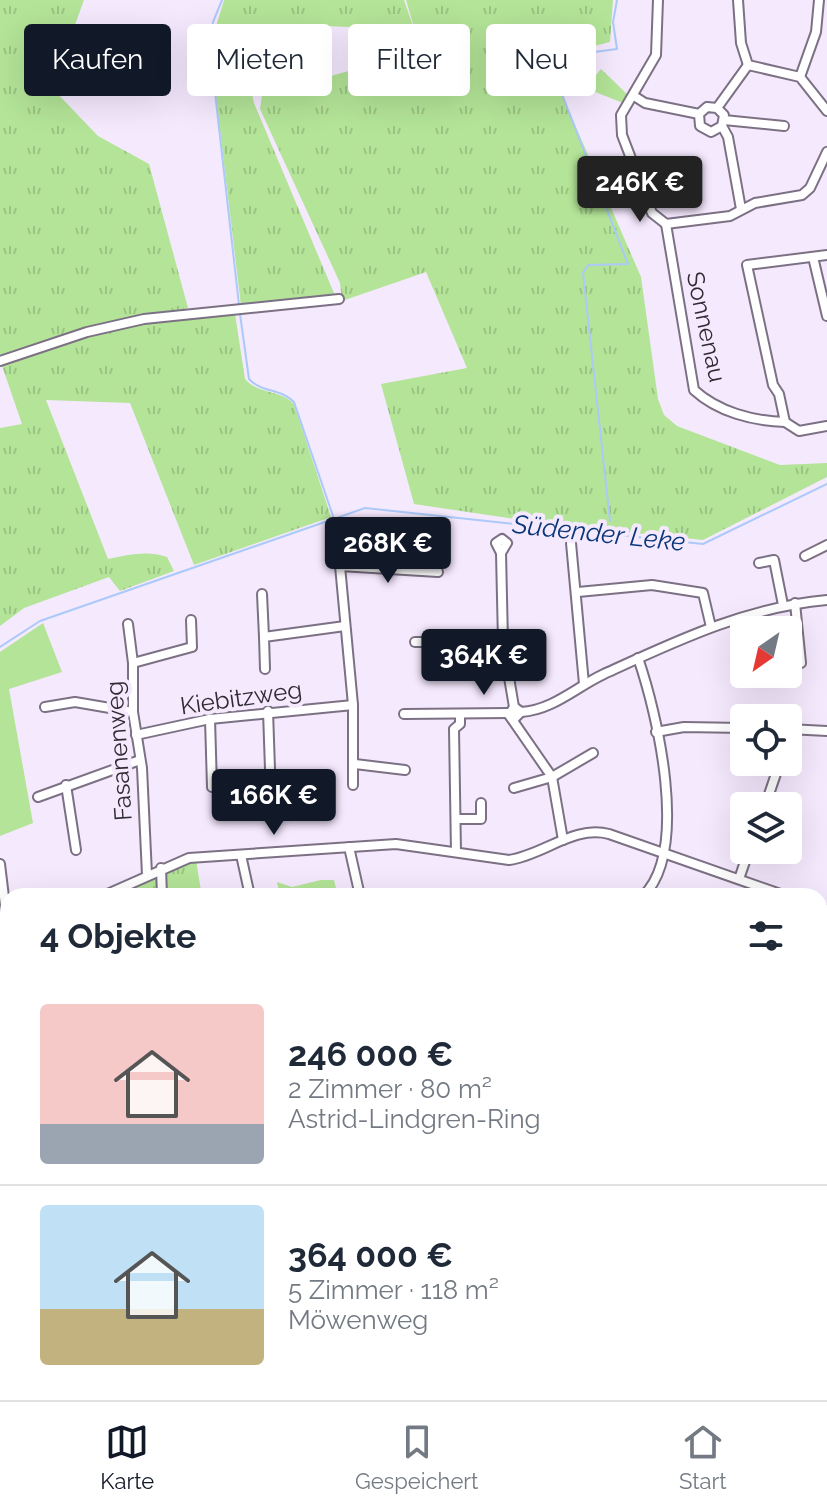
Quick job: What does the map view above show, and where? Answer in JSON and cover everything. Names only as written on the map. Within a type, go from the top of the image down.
[{"type":"street","points":[[658,0],[656,55],[621,115],[622,135],[652,213],[666,224],[730,216],[741,209],[806,193],[827,152]]},
{"type":"street","points":[[738,0],[741,43],[748,65]]},
{"type":"street","points":[[800,77],[816,32],[819,0]]},
{"type":"street","points":[[748,65],[800,77],[827,111]]},
{"type":"street","points":[[717,108],[748,65]]},
{"type":"street","points":[[634,96],[645,103],[699,114]]},
{"type":"street","points":[[717,108],[707,107],[699,114],[698,120],[705,131],[711,132],[723,123],[784,126]]},
{"type":"street","points":[[717,108],[741,209]]},
{"type":"street","name":"Sonnenau","points":[[666,224],[694,390],[705,400],[755,421],[785,422],[799,431],[827,426]]},
{"type":"street","points":[[785,422],[779,394],[773,385],[747,265],[827,255]]},
{"type":"street","points":[[813,257],[827,316]]},
{"type":"street","points":[[0,361],[87,332],[144,319],[339,299]]},
{"type":"street","points":[[571,543],[578,592],[584,684]]},
{"type":"street","points":[[805,556],[827,545]]},
{"type":"street","points":[[501,553],[503,642],[515,712],[522,738],[542,759],[552,777],[563,840]]},
{"type":"street","points":[[759,563],[774,560],[783,605]]},
{"type":"street","points":[[353,785],[353,705],[340,566],[438,572]]},
{"type":"street","points":[[578,592],[652,585],[703,593],[711,627]]},
{"type":"street","points":[[262,594],[265,669]]},
{"type":"street","points":[[404,714],[448,715],[546,709],[584,684],[711,627],[783,605],[827,600]]},
{"type":"street","points":[[795,603],[796,616]]},
{"type":"street","points":[[133,663],[192,647],[191,620]]},
{"type":"street","name":"Fasanenweg","points":[[128,624],[147,875]]},
{"type":"street","points":[[264,637],[345,626]]},
{"type":"street","points":[[415,642],[503,642]]},
{"type":"street","points":[[638,658],[656,732],[669,814],[662,852],[649,888]]},
{"type":"street","points":[[45,707],[75,702],[133,712]]},
{"type":"street","name":"Kiebitzweg","points":[[136,735],[210,719],[353,705]]},
{"type":"street","points":[[268,711],[271,798]]},
{"type":"street","points":[[454,729],[460,724],[460,714]]},
{"type":"street","points":[[448,715],[448,724],[454,729],[456,852]]},
{"type":"street","points":[[210,719],[212,787]]},
{"type":"street","points":[[656,732],[684,727],[730,728]]},
{"type":"street","points":[[802,730],[827,731]]},
{"type":"street","points":[[514,788],[552,777],[593,753]]},
{"type":"street","points":[[38,797],[140,760]]},
{"type":"street","points":[[355,764],[405,770]]},
{"type":"street","points":[[66,785],[76,850]]},
{"type":"street","points":[[456,819],[481,819],[481,803]]},
{"type":"street","points":[[120,888],[189,858],[406,845],[509,860],[527,856],[563,840],[599,831],[764,888]]},
{"type":"street","points":[[349,847],[358,888]]},
{"type":"street","points":[[241,855],[248,888]]},
{"type":"street","points":[[0,864],[1,881]]},
{"type":"street","points":[[739,879],[744,864]]},
{"type":"street","points":[[161,868],[162,888]]},
{"type":"green space","points":[[0,0],[84,0],[75,24],[24,24],[24,96],[60,96],[98,136],[149,164],[188,308],[98,326],[3,357],[0,354]]},
{"type":"green space","points":[[224,0],[404,0],[412,24],[348,24],[348,27],[332,24],[217,24]]},
{"type":"green space","points":[[406,0],[613,0],[610,42],[596,46],[596,24],[486,24],[486,96],[562,96],[641,277],[658,399],[664,415],[677,426],[780,465],[827,463],[827,477],[703,540],[548,524],[414,504],[381,384],[467,368],[426,272],[342,301],[340,283],[260,109],[262,96],[332,96],[332,76],[348,71],[348,96],[470,96],[470,24],[413,24]]},
{"type":"green space","points":[[601,69],[628,95],[623,103],[596,92],[596,75]]},
{"type":"green space","points":[[216,96],[252,96],[336,298],[241,306]]},
{"type":"green space","points":[[235,314],[245,379],[256,388],[282,396],[294,404],[331,517],[194,565],[130,403],[46,400],[108,559],[138,554],[160,555],[167,557],[174,571],[120,591],[109,577],[24,608],[0,626],[0,428],[22,424],[1,363],[133,324],[176,317]]},
{"type":"green space","points":[[43,623],[62,672],[9,689],[33,823],[0,836],[0,652]]},
{"type":"green space","points":[[196,860],[201,888],[135,888]]},
{"type":"green space","points":[[334,880],[336,888],[278,888],[277,882],[292,887]]},
{"type":"waterway","points":[[222,0],[213,22],[210,48],[239,305]]},
{"type":"waterway","points":[[610,521],[583,273],[588,265],[628,264],[548,58],[617,49],[613,22],[617,0]]},
{"type":"waterway","points":[[240,314],[249,379],[294,402],[334,519]]},
{"type":"waterway","name":"Südender Leke","points":[[0,647],[40,621],[365,508],[703,544],[827,484]]}]
